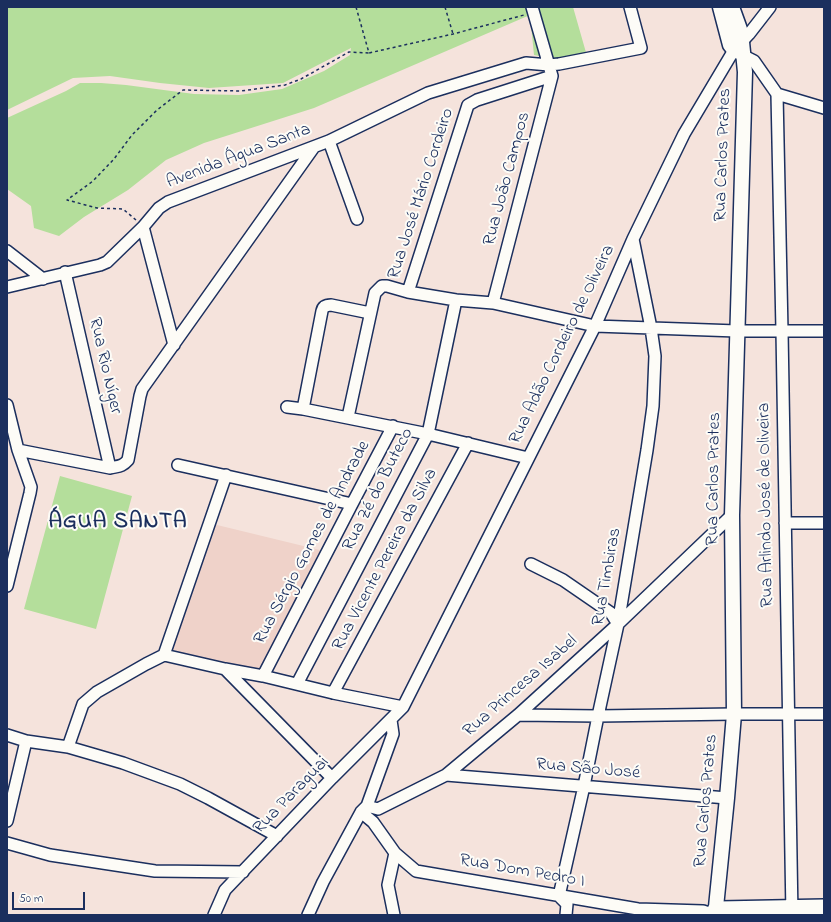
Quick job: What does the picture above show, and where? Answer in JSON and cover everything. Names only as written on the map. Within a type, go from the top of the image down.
[{"type":"street","name":"Avenida Água Santa","points":[[7,287],[65,272],[100,265],[107,262],[143,227],[158,208],[168,202],[329,142],[428,93],[526,63],[549,65],[560,64],[641,48],[630,7]]},
{"type":"street","points":[[720,7],[730,45],[740,49],[754,61],[777,94],[824,108]]},
{"type":"street","points":[[732,7],[741,32],[740,49]]},
{"type":"street","name":"Rua Adão Cordeiro de Oliveira","points":[[403,708],[595,326],[633,239],[684,134],[740,49],[770,7]]},
{"type":"street","name":"Rua João Campos","points":[[493,303],[552,76],[533,10]]},
{"type":"street","name":"Rua Carlos Prates","points":[[711,912],[727,798],[734,714],[732,515],[745,72],[740,49]]},
{"type":"street","name":"Rua José Mário Cordeiro","points":[[408,292],[468,105],[477,100],[552,76]]},
{"type":"street","name":"Rua Arlindo José de Oliveira","points":[[777,94],[792,911]]},
{"type":"street","points":[[329,142],[357,219]]},
{"type":"street","points":[[18,450],[110,468],[120,466],[128,460],[142,389],[314,147]]},
{"type":"street","points":[[143,227],[174,345]]},
{"type":"street","name":"Rua Timbiras","points":[[559,896],[618,624],[653,406],[655,356],[651,328],[633,239]]},
{"type":"street","points":[[7,252],[43,278]]},
{"type":"street","name":"Rua Rio Níger","points":[[65,272],[110,468]]},
{"type":"street","name":"Rua José Mário Cordeiro","points":[[370,313],[375,293],[382,286],[387,286],[408,292],[456,300],[493,303],[595,326],[738,331],[824,331]]},
{"type":"street","name":"Rua Zé do Buteco","points":[[297,684],[428,434],[456,300]]},
{"type":"street","points":[[303,409],[322,311],[324,306],[331,305],[370,313],[348,417]]},
{"type":"street","points":[[7,405],[18,450],[31,487],[7,586]]},
{"type":"street","points":[[287,407],[393,426],[528,458]]},
{"type":"street","name":"Rua Sérgio Gomes de Andrade","points":[[262,676],[393,426]]},
{"type":"street","name":"Rua Vicente Pereira da Silva","points":[[334,693],[468,443]]},
{"type":"street","points":[[178,465],[352,504]]},
{"type":"street","points":[[164,655],[226,476]]},
{"type":"street","name":"Rua Princesa Isabel","points":[[364,809],[378,809],[446,775],[518,715],[618,624],[732,515]]},
{"type":"street","points":[[784,524],[824,523]]},
{"type":"street","points":[[531,564],[564,580],[612,613],[618,624]]},
{"type":"street","points":[[68,747],[83,704],[97,692],[164,655],[403,708]]},
{"type":"street","points":[[225,669],[332,778]]},
{"type":"street","name":"Rua Paraguai","points":[[214,915],[225,890],[332,778],[403,708]]},
{"type":"street","points":[[518,715],[598,716],[824,714]]},
{"type":"street","points":[[308,915],[323,882],[364,809],[393,734],[391,720]]},
{"type":"street","points":[[7,735],[26,741],[68,747],[123,763],[180,784],[277,836]]},
{"type":"street","points":[[7,821],[26,741]]},
{"type":"street","name":"Rua São José","points":[[446,775],[727,798]]},
{"type":"street","name":"Rua Dom Pedro I","points":[[364,809],[395,853],[416,871],[638,909],[711,912],[792,911]]},
{"type":"street","points":[[7,843],[50,855],[155,871],[243,872]]},
{"type":"street","points":[[394,915],[388,885],[395,853]]},
{"type":"street","points":[[559,896],[567,904],[566,915]]},
{"type":"street","points":[[792,911],[824,905]]},
{"type":"street","points":[[792,911],[824,914]]},
{"type":"path","points":[[356,7],[369,53]]},
{"type":"path","points":[[445,7],[453,34]]},
{"type":"path","points":[[143,227],[123,209],[97,208],[67,200],[93,181],[114,159],[132,134],[157,110],[183,90],[241,91],[285,85],[301,79],[349,52],[369,53],[453,34],[533,10]]},
{"type":"shaded area","points":[[213,524],[324,551],[260,672],[168,652]]},
{"type":"green space","points":[[7,7],[573,7],[587,56],[559,60],[534,55],[530,15],[314,108],[204,143],[166,160],[128,190],[84,217],[59,236],[34,228],[31,206],[7,189],[7,118],[80,83],[126,85],[194,94],[239,95],[282,89],[324,71],[350,55],[351,48],[283,83],[209,88],[110,76],[73,78],[7,110]]},
{"type":"green space","points":[[60,476],[132,496],[96,629],[24,609]]},
{"type":"district","name":"ÁGUA SANTA","points":[[118,523]]}]
